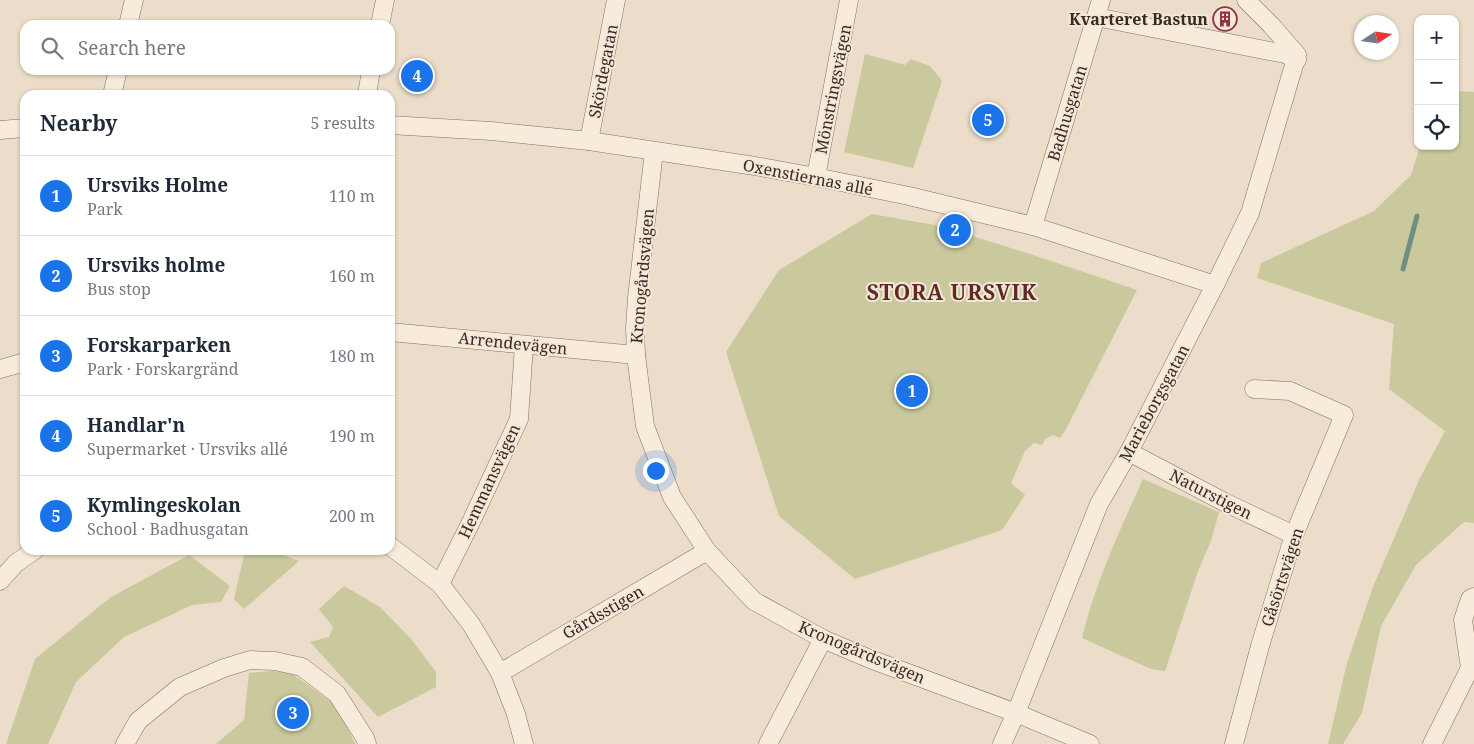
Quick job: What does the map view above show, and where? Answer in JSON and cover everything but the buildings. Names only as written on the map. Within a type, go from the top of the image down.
[{"type":"street","points":[[129,20],[134,0]]},
{"type":"street","points":[[381,20],[385,0]]},
{"type":"street","name":"Skördegatan","points":[[589,141],[616,0]]},
{"type":"street","name":"Mönstringsvägen","points":[[816,177],[849,0]]},
{"type":"street","name":"Badhusgatan","points":[[1033,226],[1101,0]]},
{"type":"street","points":[[1246,0],[1272,25],[1297,55],[1297,60]]},
{"type":"street","points":[[1096,17],[1285,54],[1297,60]]},
{"type":"street","name":"Marieborgsgatan","points":[[1002,744],[1098,504],[1129,452],[1250,213],[1297,60]]},
{"type":"street","points":[[113,90],[117,75]]},
{"type":"street","points":[[367,90],[371,75]]},
{"type":"street","name":"Oxenstiernas allé","points":[[395,125],[589,141],[816,177],[909,196],[1033,226],[1215,285]]},
{"type":"street","points":[[0,130],[20,128]]},
{"type":"street","name":"Kronogårdsvägen","points":[[654,151],[635,328],[636,355],[645,426],[672,498],[707,551],[754,601],[823,639],[870,659],[1016,713],[1090,744]]},
{"type":"street","name":"Arrendevägen","points":[[395,332],[636,355]]},
{"type":"street","name":"Hemmansvägen","points":[[440,584],[519,418],[524,344]]},
{"type":"street","points":[[0,369],[20,363]]},
{"type":"street","name":"Gåsörtsvägen","points":[[1234,744],[1260,646],[1294,535],[1344,415],[1290,391],[1254,389]]},
{"type":"street","name":"Naturstigen","points":[[1129,452],[1226,503],[1294,535]]},
{"type":"street","points":[[395,550],[440,584],[471,624],[500,673],[516,714],[524,744]]},
{"type":"street","name":"Gårdsstigen","points":[[500,673],[707,551]]},
{"type":"street","points":[[0,580],[16,563],[28,555]]},
{"type":"street","points":[[1432,744],[1472,667],[1463,620],[1470,599],[1474,597]]},
{"type":"street","points":[[768,744],[823,639]]},
{"type":"street","points":[[125,744],[138,721],[180,687],[224,668],[250,660],[275,661],[302,667],[337,694],[367,744]]},
{"type":"green space","points":[[865,54],[905,65],[911,59],[930,66],[942,81],[913,168],[844,152]]},
{"type":"green space","points":[[1459,91],[1474,92],[1474,523],[1464,522],[1416,565],[1381,626],[1362,713],[1343,744],[1328,744],[1347,663],[1373,587],[1420,478],[1445,431],[1389,389],[1394,324],[1257,278],[1261,263],[1374,211],[1411,175],[1419,150],[1459,150]]},
{"type":"green space","points":[[872,214],[940,226],[1137,290],[1065,431],[1060,438],[1053,435],[1045,439],[1042,445],[1034,443],[1025,451],[1011,483],[1025,495],[1002,530],[855,579],[779,516],[726,352],[779,270]]},
{"type":"green space","points":[[1143,479],[1219,512],[1211,541],[1198,571],[1165,671],[1151,669],[1082,638],[1101,577]]},
{"type":"green space","points":[[189,555],[230,586],[221,602],[192,605],[124,637],[76,682],[48,744],[6,744],[35,659],[111,597]]},
{"type":"green space","points":[[244,555],[283,555],[299,561],[244,609],[234,599]]},
{"type":"green space","points":[[344,586],[380,607],[412,640],[436,672],[436,687],[378,717],[310,642],[329,637],[333,627],[319,609]]},
{"type":"green space","points":[[272,671],[291,673],[337,706],[355,744],[216,744],[244,720],[249,673]]},
{"type":"waterway","points":[[1403,269],[1417,216]]},
{"type":"place","name":"Kvarteret Bastun","points":[[1225,19]]},
{"type":"place","name":"Handlar'n","points":[[417,76]]},
{"type":"place","name":"Kymlingeskolan","points":[[988,120]]},
{"type":"place","name":"Ursviks holme","points":[[955,230]]},
{"type":"place","name":"Ursviks Holme","points":[[912,391]]},
{"type":"place","name":"Forskarparken","points":[[293,713]]},
{"type":"district","name":"STORA URSVIK","points":[[952,293]]}]
